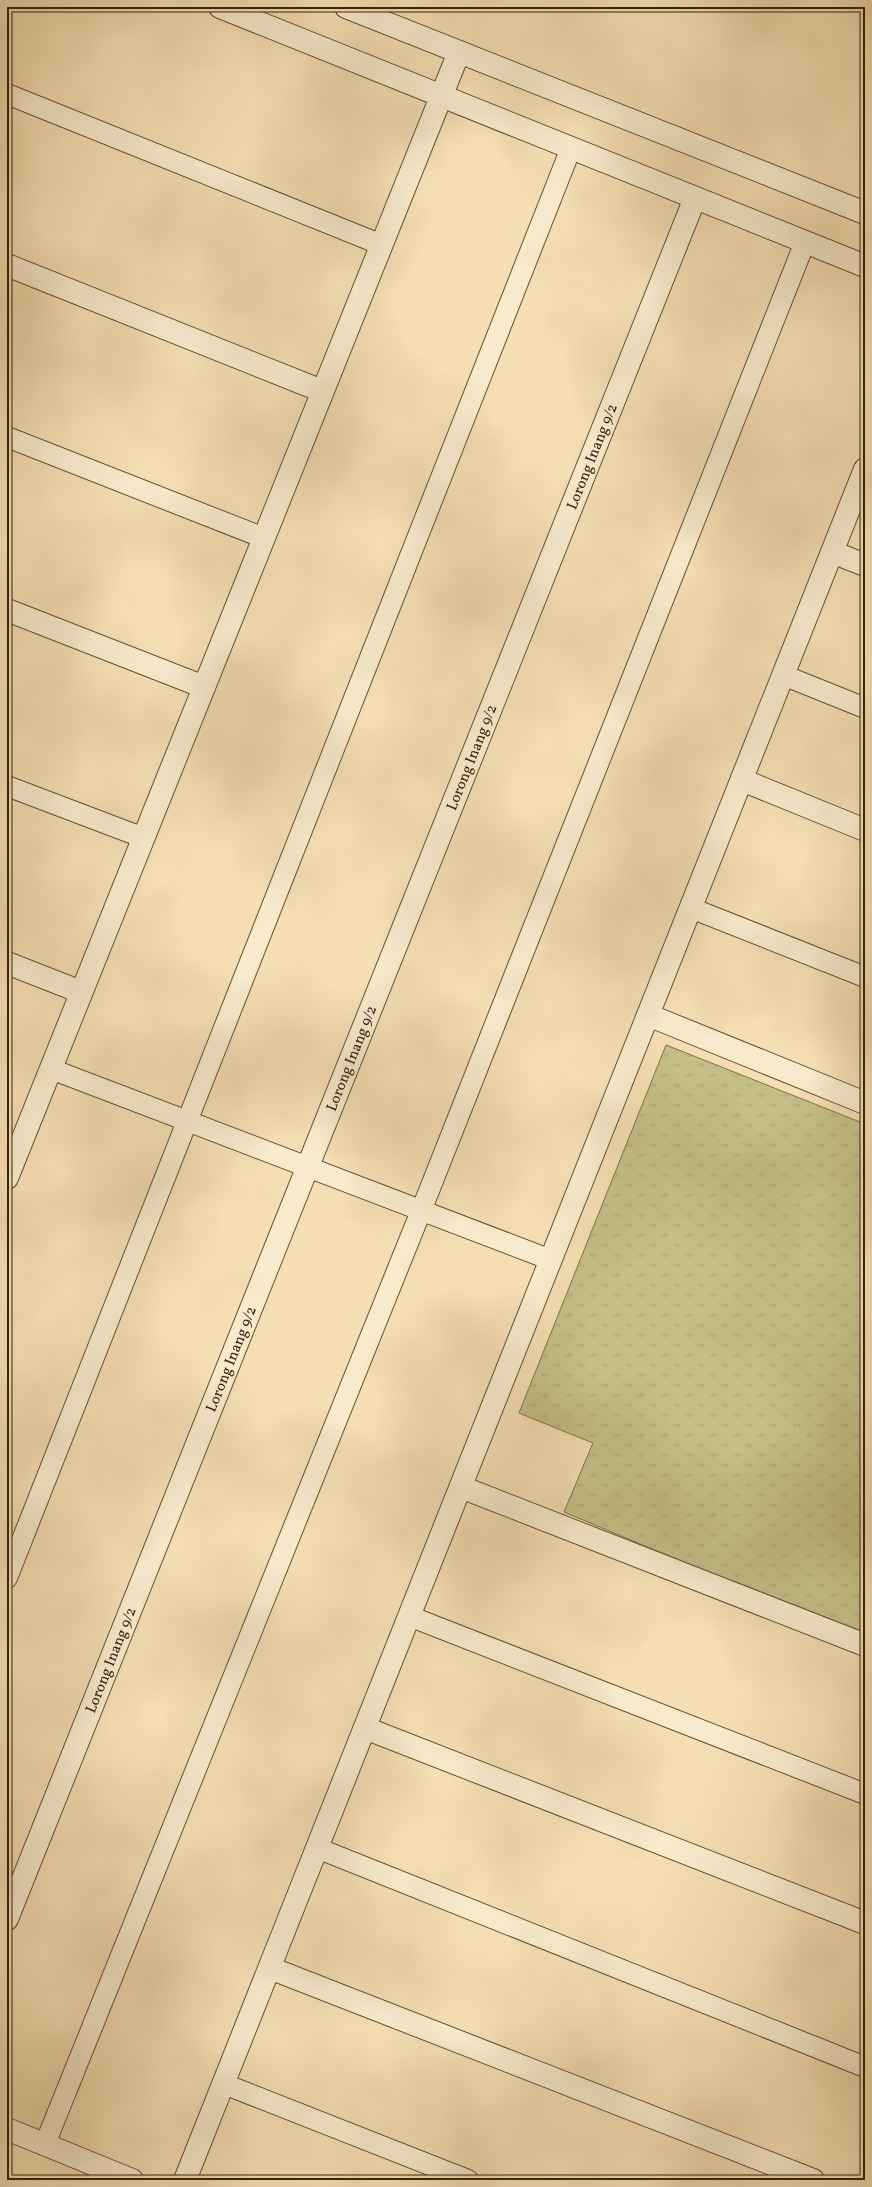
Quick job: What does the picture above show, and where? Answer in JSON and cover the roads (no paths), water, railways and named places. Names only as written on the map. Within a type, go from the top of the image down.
[{"type":"street","points":[[220,7],[865,266]]},
{"type":"street","points":[[346,7],[865,213]]},
{"type":"street","points":[[7,1178],[459,52]]},
{"type":"street","name":"Lorong Inang 9/2","points":[[7,1919],[306,1167],[695,198]]},
{"type":"street","points":[[7,265],[322,391]]},
{"type":"street","points":[[185,2180],[865,468]]},
{"type":"street","points":[[832,552],[865,565]]},
{"type":"street","points":[[7,610],[204,687]]},
{"type":"street","points":[[742,780],[865,830]]},
{"type":"street","points":[[7,963],[82,992]]},
{"type":"street","points":[[648,1015],[865,1103]]},
{"type":"street","points":[[461,1487],[865,1645]]},
{"type":"street","points":[[365,1728],[865,1923]]},
{"type":"street","points":[[270,1968],[813,2180]]},
{"type":"street","points":[[7,2129],[132,2180]]},
{"type":"lane","points":[[7,94],[382,244]]},
{"type":"lane","points":[[7,1578],[571,148]]},
{"type":"lane","points":[[45,2144],[421,1211],[805,242]]},
{"type":"lane","points":[[7,437],[264,538]]},
{"type":"lane","points":[[783,675],[865,708]]},
{"type":"lane","points":[[7,786],[144,838]]},
{"type":"lane","points":[[691,908],[865,977]]},
{"type":"lane","points":[[51,1069],[551,1260]]},
{"type":"lane","points":[[409,1616],[865,1794]]},
{"type":"lane","points":[[317,1848],[865,2067]]},
{"type":"lane","points":[[224,2084],[468,2180]]}]
